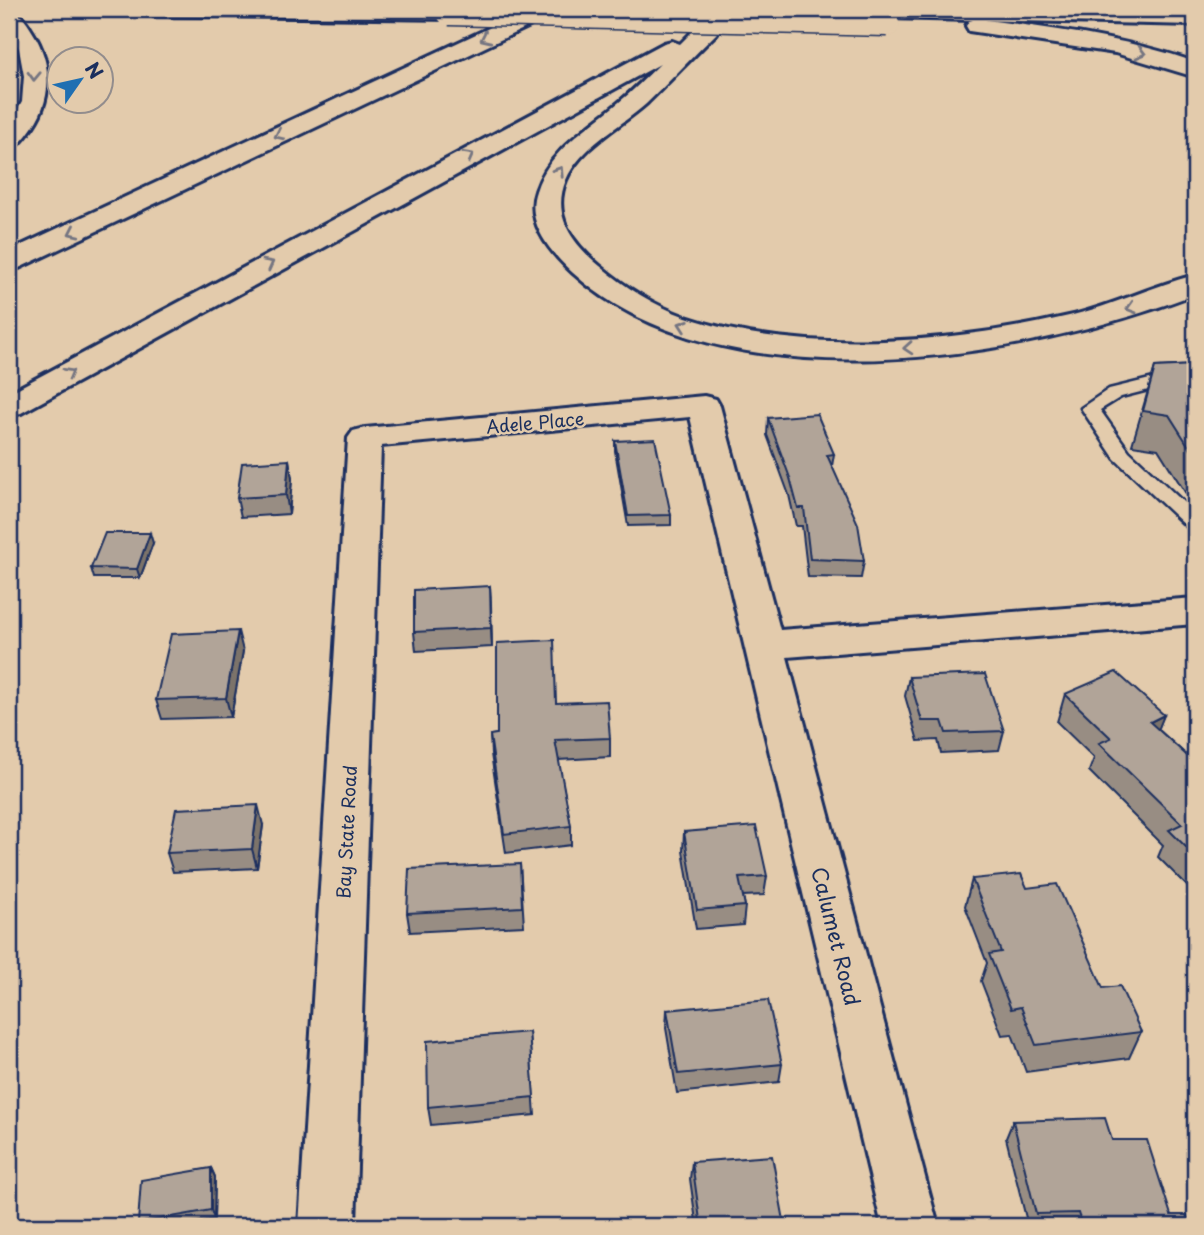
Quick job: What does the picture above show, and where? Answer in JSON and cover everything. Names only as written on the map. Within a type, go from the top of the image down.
[{"type":"main road","points":[[151,9],[890,19],[1195,19]]},
{"type":"main road","points":[[9,262],[547,9]]},
{"type":"main road","points":[[9,405],[743,9]]},
{"type":"main road","points":[[752,9],[977,26],[1195,34]]},
{"type":"main road","points":[[9,16],[19,25],[28,41],[34,58],[35,73],[30,112],[9,142]]},
{"type":"main road","points":[[977,26],[1138,52],[1195,70]]},
{"type":"main road","points":[[709,27],[636,100],[567,159],[554,178],[547,195],[548,222],[562,244],[583,267],[614,292],[648,311],[685,327],[756,342],[812,349],[900,349],[1025,335],[1114,313],[1163,298],[1195,284]]},
{"type":"main road","name":"Adele Place","points":[[365,438],[704,406]]},
{"type":"main road","name":"Calumet Road","points":[[704,406],[910,1226]]},
{"type":"main road","name":"Bay State Road","points":[[327,1226],[365,438]]},
{"type":"main road","points":[[764,645],[1195,611]]},
{"type":"lane","points":[[1195,373],[1115,393],[1090,408],[1122,455],[1195,524]]},
{"type":"building","points":[[1195,365],[1195,456],[1169,415],[1143,411],[1155,367]]},
{"type":"building","points":[[817,414],[834,454],[827,455],[858,524],[864,561],[810,559],[804,508],[798,508],[768,418]]},
{"type":"building","points":[[655,439],[671,515],[628,516],[615,441]]},
{"type":"building","points":[[289,460],[286,495],[237,498],[242,463]]},
{"type":"building","points":[[105,533],[150,533],[137,569],[91,568]]},
{"type":"building","points":[[490,586],[491,628],[414,632],[414,590]]},
{"type":"building","points":[[238,631],[226,698],[156,700],[171,634]]},
{"type":"building","points":[[554,640],[556,703],[607,701],[610,738],[555,740],[571,826],[504,834],[490,735],[497,734],[497,643]]},
{"type":"building","points":[[1116,672],[1164,715],[1150,722],[1195,763],[1195,856],[1169,830],[1182,824],[1099,743],[1111,738],[1065,694]]},
{"type":"building","points":[[985,674],[1004,731],[946,733],[942,721],[922,721],[909,677]]},
{"type":"building","points":[[258,805],[252,849],[167,853],[176,809]]},
{"type":"building","points":[[756,826],[767,876],[739,878],[745,906],[697,910],[684,832]]},
{"type":"building","points":[[520,864],[522,907],[407,913],[409,869]]},
{"type":"building","points":[[1021,874],[1027,888],[1057,884],[1103,988],[1120,986],[1141,1032],[1036,1045],[1021,1007],[1011,1009],[989,954],[1001,952],[972,879]]},
{"type":"building","points":[[768,1000],[782,1064],[678,1074],[667,1010]]},
{"type":"building","points":[[529,1032],[534,1097],[428,1107],[427,1041]]},
{"type":"building","points":[[1105,1118],[1112,1140],[1147,1140],[1171,1215],[1187,1215],[1190,1226],[1082,1226],[1078,1213],[1036,1214],[1013,1121]]},
{"type":"building","points":[[772,1156],[785,1226],[679,1226],[679,1222],[700,1220],[692,1162]]},
{"type":"building","points":[[211,1168],[211,1210],[138,1223],[141,1180]]}]
